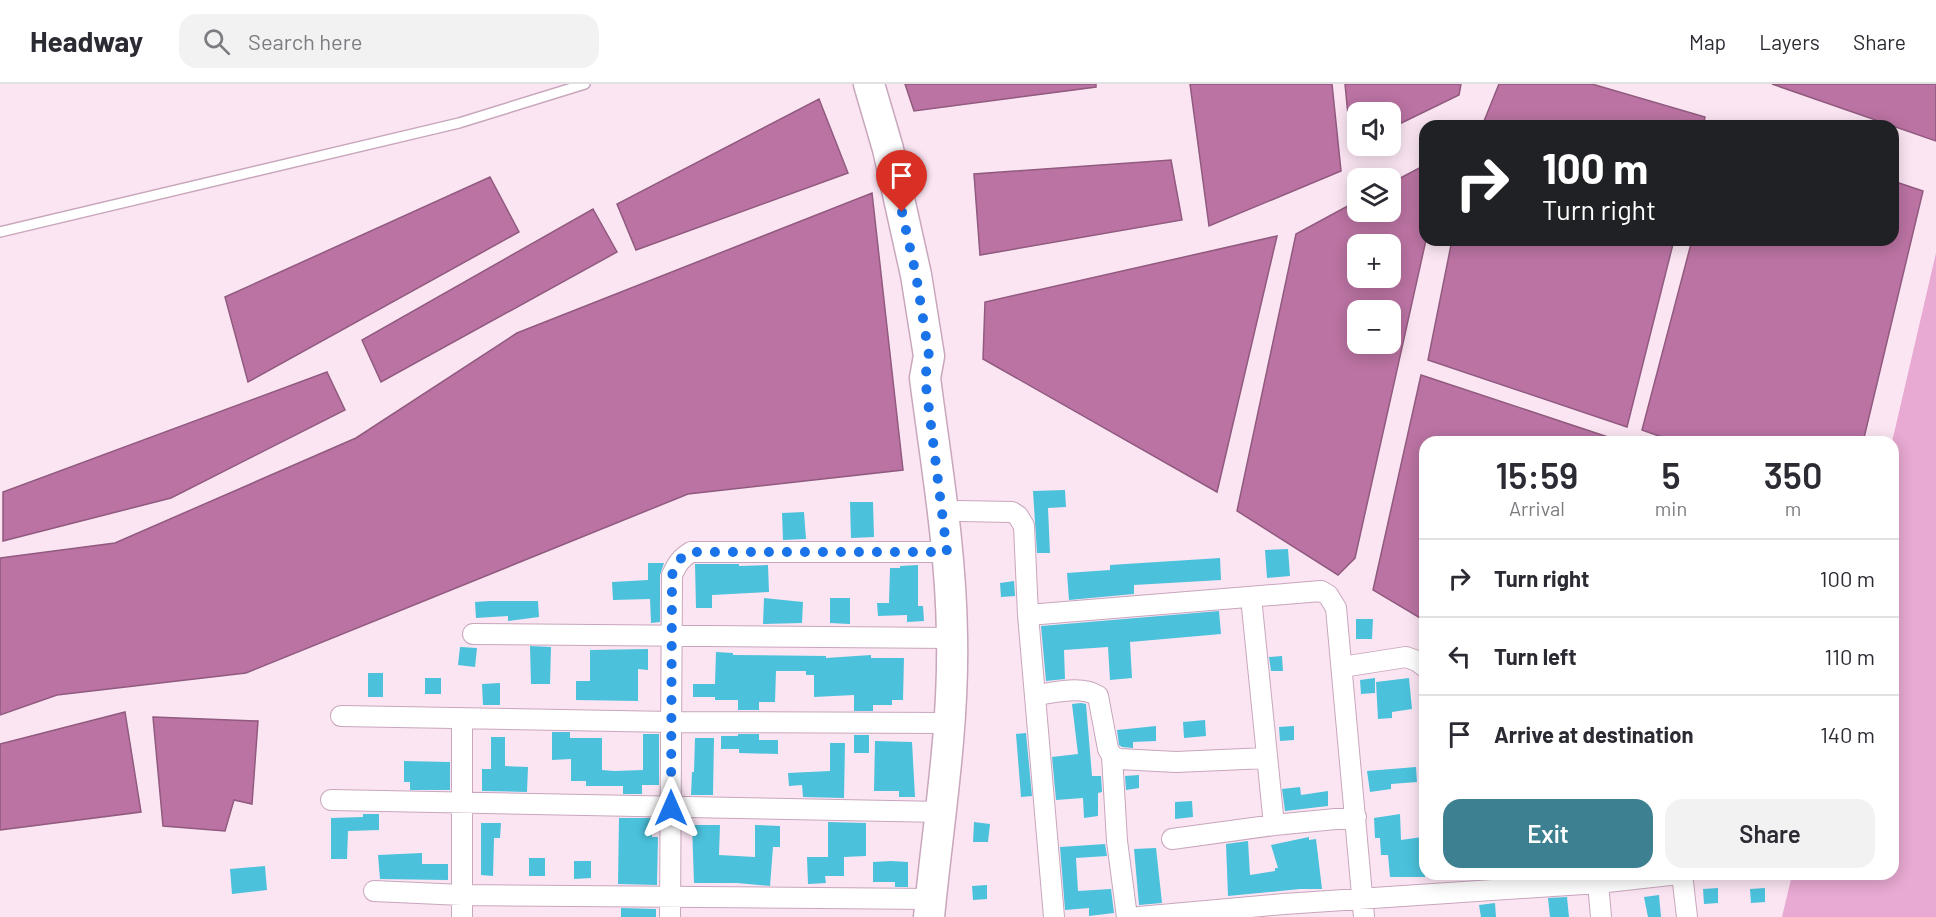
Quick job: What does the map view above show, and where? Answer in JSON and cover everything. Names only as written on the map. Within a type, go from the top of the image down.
[{"type":"main road","points":[[869,84],[888,149],[918,287],[929,356],[925,378],[947,552],[952,638],[935,911]]},
{"type":"main road","points":[[929,356],[938,366],[943,385],[959,512],[966,601],[967,723],[959,814],[935,911]]},
{"type":"street","points":[[959,512],[973,510],[1011,512],[1022,521],[1024,526],[1028,615],[1054,917]]},
{"type":"street","points":[[670,917],[672,575],[678,562],[691,552],[947,552]]},
{"type":"street","points":[[1028,615],[1321,591],[1328,595],[1336,608],[1364,908]]},
{"type":"street","points":[[1251,597],[1274,825]]},
{"type":"street","points":[[473,634],[952,638]]},
{"type":"street","points":[[1342,667],[1406,657],[1419,662]]},
{"type":"street","points":[[1035,695],[1082,690],[1091,691],[1098,696],[1108,749],[1112,756],[1117,841],[1127,917]]},
{"type":"street","points":[[341,716],[671,722],[948,723]]},
{"type":"street","points":[[462,718],[462,917]]},
{"type":"street","points":[[1112,756],[1128,761],[1176,762],[1267,758]]},
{"type":"street","points":[[331,800],[942,812]]},
{"type":"street","points":[[1172,839],[1356,817]]},
{"type":"street","points":[[1139,917],[1364,908],[1448,884],[1598,883],[1625,880]]},
{"type":"street","points":[[1681,880],[1687,917]]},
{"type":"street","points":[[1598,883],[1601,917]]},
{"type":"street","points":[[374,891],[462,895],[670,896],[935,911]]},
{"type":"lane","points":[[0,232],[459,123],[585,84]]},
{"type":"shaded area","points":[[905,84],[1096,84],[1096,87],[914,111]]},
{"type":"shaded area","points":[[1190,84],[1332,84],[1341,171],[1209,226]]},
{"type":"shaded area","points":[[1345,84],[1461,84],[1459,95],[1401,123],[1401,102],[1347,102],[1347,105]]},
{"type":"shaded area","points":[[1499,84],[1592,84],[1705,117],[1704,120],[1484,120]]},
{"type":"shaded area","points":[[1772,84],[1936,84],[1936,141],[1899,128],[1899,120],[1876,120]]},
{"type":"shaded area","points":[[819,99],[848,173],[636,250],[617,204]]},
{"type":"shaded area","points":[[1171,160],[1182,220],[980,255],[974,174]]},
{"type":"shaded area","points":[[1419,168],[1419,246],[1425,246],[1401,352],[1401,300],[1347,300],[1347,354],[1401,354],[1355,558],[1338,575],[1237,511],[1296,234],[1347,206],[1347,222],[1401,222],[1401,178]]},
{"type":"shaded area","points":[[490,177],[519,232],[248,382],[225,297]]},
{"type":"shaded area","points":[[1899,183],[1923,191],[1864,436],[1659,436],[1642,430],[1690,246],[1899,246]]},
{"type":"shaded area","points":[[872,193],[903,470],[688,494],[246,673],[57,695],[0,715],[0,558],[115,543],[356,438],[517,333]]},
{"type":"shaded area","points":[[593,209],[617,252],[381,382],[362,340]]},
{"type":"shaded area","points":[[1277,236],[1217,492],[983,359],[985,302]]},
{"type":"shaded area","points":[[1451,246],[1672,246],[1627,427],[1428,360]]},
{"type":"shaded area","points":[[1936,253],[1936,917],[1782,917],[1791,880],[1899,880],[1899,436],[1893,436]]},
{"type":"shaded area","points":[[327,372],[345,410],[171,498],[3,541],[3,492]]},
{"type":"shaded area","points":[[1421,375],[1605,436],[1419,436],[1419,617],[1373,590]]},
{"type":"shaded area","points":[[125,712],[141,812],[0,830],[0,744]]},
{"type":"shaded area","points":[[153,717],[258,721],[252,804],[234,800],[225,831],[163,826]]},
{"type":"building","points":[[1065,490],[1066,507],[1048,508],[1050,553],[1037,553],[1033,491]]},
{"type":"building","points":[[850,502],[873,502],[874,537],[851,538]]},
{"type":"building","points":[[804,512],[806,539],[783,540],[782,513]]},
{"type":"building","points":[[1288,549],[1290,576],[1267,578],[1265,550]]},
{"type":"building","points":[[1220,558],[1221,580],[1134,585],[1134,594],[1069,600],[1067,573],[1110,570],[1110,565]]},
{"type":"building","points":[[648,563],[664,563],[660,575],[660,622],[651,623],[650,599],[613,600],[612,582],[648,580]]},
{"type":"building","points":[[695,564],[768,565],[769,592],[712,595],[712,608],[696,608]]},
{"type":"building","points":[[918,565],[918,606],[923,606],[924,621],[907,622],[907,615],[878,616],[877,603],[889,603],[890,568]]},
{"type":"building","points":[[1014,581],[1015,596],[1001,597],[1000,583]]},
{"type":"building","points":[[764,598],[803,602],[802,623],[763,624]]},
{"type":"building","points":[[830,598],[850,598],[850,624],[830,623]]},
{"type":"building","points":[[538,601],[539,617],[508,621],[508,616],[476,618],[475,602]]},
{"type":"building","points":[[1219,611],[1221,634],[1130,642],[1132,678],[1110,680],[1108,647],[1064,650],[1065,679],[1046,681],[1041,626]]},
{"type":"building","points":[[1356,619],[1373,619],[1372,639],[1356,639]]},
{"type":"building","points":[[530,646],[551,647],[550,684],[531,684]]},
{"type":"building","points":[[460,647],[477,648],[475,667],[458,665]]},
{"type":"building","points":[[648,649],[648,670],[638,669],[638,701],[576,700],[576,681],[590,681],[590,650]]},
{"type":"building","points":[[716,652],[733,653],[733,655],[826,656],[826,658],[871,655],[871,658],[904,658],[903,700],[892,700],[892,705],[873,705],[873,711],[854,711],[854,695],[814,697],[814,675],[806,675],[806,671],[776,671],[775,702],[759,702],[759,710],[738,710],[738,700],[693,697],[693,684],[715,684]]},
{"type":"building","points":[[1282,656],[1283,671],[1271,671],[1269,657]]},
{"type":"building","points":[[368,673],[383,673],[383,697],[368,697]]},
{"type":"building","points":[[425,678],[441,678],[441,694],[425,694]]},
{"type":"building","points":[[1375,678],[1375,693],[1361,694],[1360,680]]},
{"type":"building","points":[[1409,678],[1412,709],[1392,712],[1392,718],[1378,719],[1376,682]]},
{"type":"building","points":[[500,683],[500,705],[483,705],[482,684]]},
{"type":"building","points":[[1072,704],[1086,704],[1092,776],[1101,776],[1102,792],[1098,793],[1098,816],[1084,818],[1083,798],[1056,800],[1052,757],[1078,754]]},
{"type":"building","points":[[1205,720],[1206,736],[1184,738],[1183,722]]},
{"type":"building","points":[[1156,726],[1156,741],[1133,742],[1133,748],[1119,745],[1117,730]]},
{"type":"building","points":[[1294,726],[1294,740],[1280,741],[1279,727]]},
{"type":"building","points":[[552,732],[570,732],[570,738],[602,738],[602,770],[614,771],[643,770],[643,734],[659,734],[659,785],[642,785],[642,794],[623,794],[623,786],[586,786],[586,781],[571,781],[571,759],[552,760]]},
{"type":"building","points":[[1026,733],[1032,796],[1021,797],[1016,734]]},
{"type":"building","points":[[738,734],[759,734],[759,740],[778,740],[778,754],[739,753],[739,749],[721,749],[721,736],[738,736]]},
{"type":"building","points":[[854,735],[869,735],[869,753],[854,753]]},
{"type":"building","points":[[491,737],[505,737],[505,766],[528,767],[527,792],[482,791],[482,769],[491,769]]},
{"type":"building","points":[[695,738],[714,738],[713,795],[691,795]]},
{"type":"building","points":[[875,741],[912,742],[915,797],[899,797],[899,791],[874,791]]},
{"type":"building","points":[[830,743],[845,743],[844,798],[803,797],[802,785],[789,786],[788,773],[830,771]]},
{"type":"building","points":[[404,761],[450,762],[450,790],[410,790],[410,782],[404,782]]},
{"type":"building","points":[[1416,767],[1417,782],[1391,784],[1391,789],[1370,792],[1367,771]]},
{"type":"building","points":[[1139,775],[1139,788],[1126,790],[1125,776]]},
{"type":"building","points":[[1300,787],[1301,795],[1328,791],[1328,806],[1285,811],[1282,789]]},
{"type":"building","points":[[1192,801],[1193,817],[1175,819],[1175,802]]},
{"type":"building","points":[[363,814],[379,814],[379,830],[348,831],[347,859],[331,859],[331,818],[363,817]]},
{"type":"building","points":[[1400,814],[1401,840],[1419,837],[1419,877],[1390,877],[1388,855],[1381,855],[1380,838],[1375,838],[1374,818]]},
{"type":"building","points":[[619,818],[652,818],[652,837],[658,837],[657,885],[618,884]]},
{"type":"building","points":[[828,822],[866,823],[866,856],[844,857],[844,876],[825,876],[826,883],[808,884],[807,857],[828,857]]},
{"type":"building","points":[[974,822],[990,824],[988,842],[973,842]]},
{"type":"building","points":[[481,823],[501,823],[500,838],[494,838],[493,876],[481,875]]},
{"type":"building","points":[[692,825],[720,825],[719,855],[755,857],[755,825],[780,826],[780,847],[773,847],[770,886],[694,883]]},
{"type":"building","points":[[1309,837],[1309,840],[1316,839],[1322,889],[1228,896],[1226,844],[1248,841],[1250,875],[1275,871],[1275,868],[1278,868],[1271,845]]},
{"type":"building","points":[[1105,844],[1107,856],[1076,858],[1078,891],[1111,889],[1114,913],[1089,916],[1089,908],[1065,910],[1060,847]]},
{"type":"building","points":[[1156,848],[1162,903],[1139,905],[1134,849]]},
{"type":"building","points":[[422,853],[422,864],[448,864],[448,880],[380,879],[378,855]]},
{"type":"building","points":[[529,858],[545,858],[545,876],[529,876]]},
{"type":"building","points":[[574,861],[591,861],[591,878],[574,879]]},
{"type":"building","points":[[873,862],[908,862],[908,887],[895,887],[895,882],[873,882]]},
{"type":"building","points":[[265,866],[267,890],[232,894],[230,869]]},
{"type":"building","points":[[987,885],[987,899],[973,900],[972,886]]},
{"type":"building","points":[[1718,888],[1718,903],[1704,904],[1703,889]]},
{"type":"building","points":[[1765,888],[1765,902],[1751,903],[1750,889]]},
{"type":"building","points":[[1659,895],[1661,917],[1648,917],[1644,897]]},
{"type":"building","points":[[1567,897],[1569,917],[1550,917],[1548,898]]},
{"type":"building","points":[[1495,903],[1496,917],[1481,917],[1479,905]]},
{"type":"building","points":[[621,908],[656,909],[656,917],[621,917]]},
{"type":"route","points":[[671,808],[672,575],[683,556],[691,552],[947,552],[925,378],[925,367],[929,356],[916,275],[902,212]]}]
